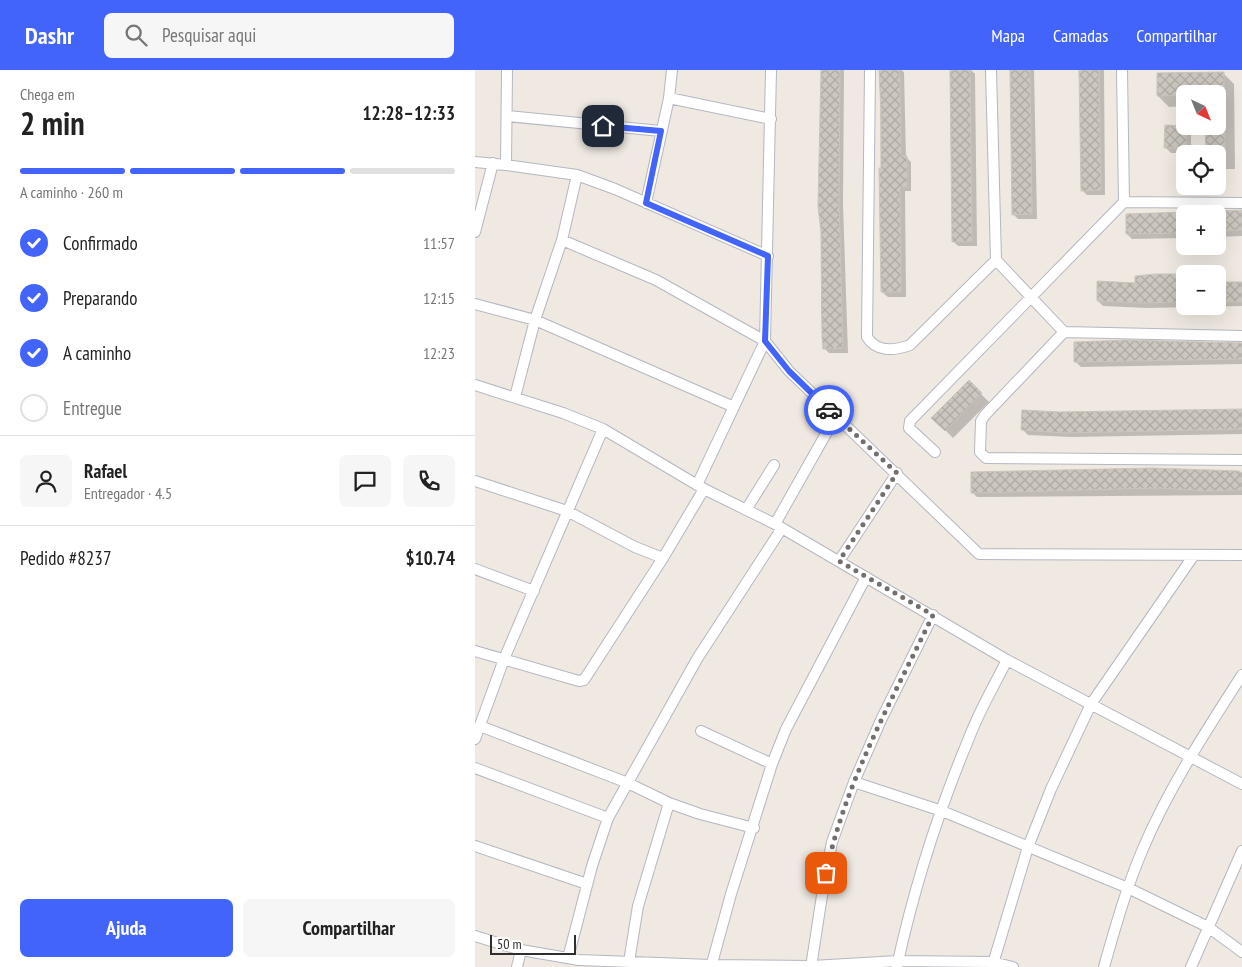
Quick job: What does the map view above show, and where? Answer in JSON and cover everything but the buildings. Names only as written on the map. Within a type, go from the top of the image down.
[{"type":"street","points":[[506,164],[507,70]]},
{"type":"street","points":[[646,203],[669,98],[672,70]]},
{"type":"street","points":[[475,651],[579,681],[584,680],[663,558],[700,487],[765,341],[771,70]]},
{"type":"street","points":[[870,70],[867,337],[871,344],[877,348],[903,348],[910,345],[996,260]]},
{"type":"street","points":[[991,70],[996,260],[1064,332],[1242,336]]},
{"type":"street","points":[[1122,70],[1124,202]]},
{"type":"street","points":[[669,98],[771,119]]},
{"type":"street","points":[[507,116],[661,131]]},
{"type":"street","points":[[475,162],[506,164],[577,175],[768,256]]},
{"type":"street","points":[[475,232],[493,163]]},
{"type":"street","points":[[515,397],[535,320],[562,240],[577,175]]},
{"type":"street","points":[[935,452],[909,428],[910,421],[1030,296],[1124,202],[1242,203]]},
{"type":"street","points":[[562,240],[656,280],[765,341],[789,371],[979,554],[1242,556]]},
{"type":"street","points":[[475,304],[535,320],[734,407]]},
{"type":"street","points":[[1064,332],[985,415],[981,422],[980,452],[986,458],[1242,460]]},
{"type":"street","points":[[475,385],[515,397],[603,429],[700,487],[779,526],[1007,660],[1242,784]]},
{"type":"street","points":[[568,958],[587,884],[608,818],[697,659],[779,526],[837,416]]},
{"type":"street","points":[[475,738],[504,659],[603,429]]},
{"type":"street","points":[[747,510],[774,466]]},
{"type":"street","points":[[839,561],[897,473]]},
{"type":"street","points":[[475,481],[567,511],[635,547],[663,558]]},
{"type":"street","points":[[992,964],[1028,847],[1051,789],[1091,704],[1194,555]]},
{"type":"street","points":[[475,569],[534,591]]},
{"type":"street","points":[[711,966],[731,894],[772,764],[786,729],[866,577]]},
{"type":"street","points":[[812,966],[823,888],[832,842],[854,782],[933,615]]},
{"type":"street","points":[[897,964],[917,886],[942,811],[969,737],[1007,660]]},
{"type":"street","points":[[1104,967],[1128,888],[1143,849],[1192,757],[1242,675]]},
{"type":"street","points":[[480,726],[628,783],[669,803],[700,814],[753,828]]},
{"type":"street","points":[[701,731],[772,764]]},
{"type":"street","points":[[475,768],[608,818]]},
{"type":"street","points":[[854,782],[942,811],[1128,888],[1207,927],[1242,952]]},
{"type":"street","points":[[635,964],[639,906],[669,803]]},
{"type":"street","points":[[475,846],[587,884]]},
{"type":"street","points":[[1191,967],[1242,851]]},
{"type":"street","points":[[475,936],[521,950],[568,958],[579,963],[711,966],[992,964],[1013,967]]},
{"type":"street","points":[[517,967],[521,950]]},
{"type":"way so far","points":[[826,873],[832,842],[854,782],[881,720],[933,615],[839,561],[897,473],[829,410]]},
{"type":"route","points":[[603,126],[661,131],[646,203],[768,256],[765,341],[789,371],[829,410]]}]
